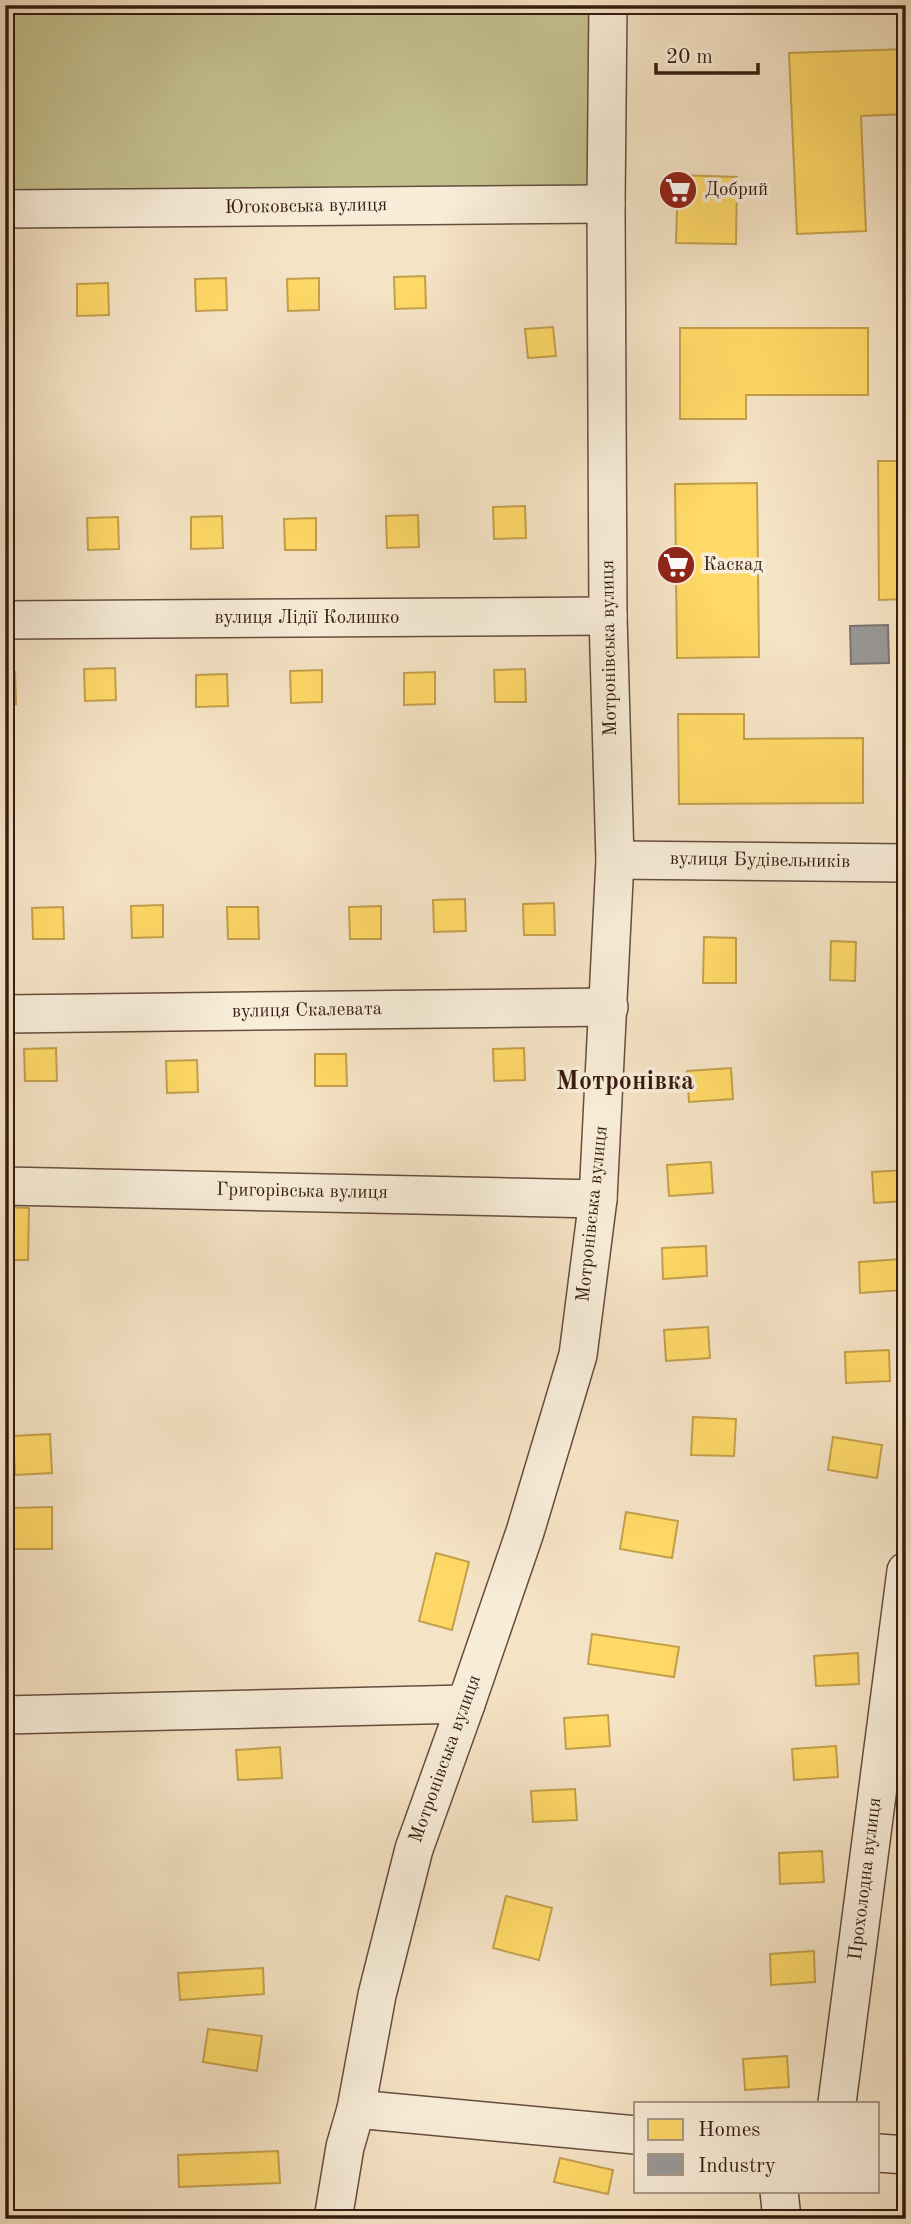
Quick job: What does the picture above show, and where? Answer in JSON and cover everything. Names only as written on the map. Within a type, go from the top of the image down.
[{"type":"street","name":"Мотронівська вулиця","points":[[333,2219],[345,2147],[356,2109],[377,1995],[414,1849],[467,1704],[524,1532],[578,1355],[598,1199],[615,860],[608,616],[608,5]]},
{"type":"street","name":"Югоковська вулиця","points":[[5,209],[606,204]]},
{"type":"street","name":"вулиця Лідії Колишко","points":[[5,620],[608,616]]},
{"type":"street","name":"вулиця Будівельників","points":[[615,860],[906,863]]},
{"type":"street","name":"вулиця Скалевата","points":[[5,1014],[609,1007]]},
{"type":"street","name":"Григорівська вулиця","points":[[5,1186],[598,1199]]},
{"type":"street","name":"Прохолодна вулиця","points":[[837,2102],[906,1571]]},
{"type":"street","points":[[5,1715],[467,1704]]},
{"type":"street","points":[[356,2109],[634,2135]]},
{"type":"street","points":[[880,2153],[906,2155]]},
{"type":"street","points":[[779,2192],[782,2219]]},
{"type":"shaded area","points":[[5,5],[608,5],[606,204],[5,209]]},
{"type":"building: Homes","points":[[906,49],[906,114],[861,116],[866,231],[797,234],[789,53]]},
{"type":"building: Homes","points":[[678,175],[737,177],[736,244],[676,243]]},
{"type":"building: Homes","points":[[425,276],[426,308],[395,309],[394,277]]},
{"type":"building: Homes","points":[[226,278],[227,310],[196,311],[195,279]]},
{"type":"building: Homes","points":[[319,278],[319,310],[288,311],[287,279]]},
{"type":"building: Homes","points":[[5,279],[10,279],[11,311],[5,311]]},
{"type":"building: Homes","points":[[108,283],[109,315],[77,316],[77,284]]},
{"type":"building: Homes","points":[[553,327],[556,356],[528,358],[525,329]]},
{"type":"building: Homes","points":[[680,328],[868,328],[868,395],[746,395],[746,419],[680,419]]},
{"type":"building: Homes","points":[[878,461],[906,461],[906,599],[879,600]]},
{"type":"building: Homes","points":[[757,483],[759,657],[677,658],[675,484]]},
{"type":"building: Homes","points":[[525,506],[526,538],[494,539],[493,507]]},
{"type":"building: Homes","points":[[418,515],[419,547],[387,548],[386,516]]},
{"type":"building: Homes","points":[[222,516],[223,548],[191,549],[191,517]]},
{"type":"building: Homes","points":[[118,517],[119,549],[88,550],[87,518]]},
{"type":"building: Homes","points":[[316,518],[316,550],[285,550],[284,519]]},
{"type":"building: Homes","points":[[5,523],[13,523],[14,555],[5,555]]},
{"type":"building: Homes","points":[[115,668],[116,700],[85,701],[84,669]]},
{"type":"building: Homes","points":[[525,669],[526,702],[495,702],[494,670]]},
{"type":"building: Homes","points":[[322,670],[322,702],[291,703],[290,671]]},
{"type":"building: Homes","points":[[15,672],[16,704],[5,704],[5,673]]},
{"type":"building: Homes","points":[[435,672],[435,704],[404,705],[404,673]]},
{"type":"building: Homes","points":[[227,674],[228,706],[196,707],[196,675]]},
{"type":"building: Homes","points":[[678,714],[744,714],[744,739],[863,738],[863,803],[679,804]]},
{"type":"building: Homes","points":[[465,899],[466,931],[434,932],[433,900]]},
{"type":"building: Homes","points":[[554,903],[555,935],[524,935],[523,904]]},
{"type":"building: Homes","points":[[163,905],[163,937],[132,938],[131,906]]},
{"type":"building: Homes","points":[[381,906],[381,939],[350,939],[349,907]]},
{"type":"building: Homes","points":[[63,907],[64,939],[33,939],[32,908]]},
{"type":"building: Homes","points":[[227,907],[258,907],[259,939],[228,939]]},
{"type":"building: Homes","points":[[704,937],[736,938],[736,983],[703,983]]},
{"type":"building: Homes","points":[[831,941],[856,942],[855,981],[830,980]]},
{"type":"building: Homes","points":[[56,1048],[57,1081],[25,1081],[24,1049]]},
{"type":"building: Homes","points":[[524,1048],[525,1080],[494,1081],[493,1049]]},
{"type":"building: Homes","points":[[315,1054],[346,1054],[347,1086],[315,1086]]},
{"type":"building: Homes","points":[[197,1060],[198,1092],[167,1093],[166,1061]]},
{"type":"building: Homes","points":[[731,1068],[733,1099],[689,1102],[687,1071]]},
{"type":"building: Homes","points":[[711,1162],[713,1193],[669,1196],[667,1165]]},
{"type":"building: Homes","points":[[906,1170],[906,1201],[874,1203],[872,1172]]},
{"type":"building: Homes","points":[[5,1207],[29,1208],[28,1260],[5,1260]]},
{"type":"building: Homes","points":[[706,1246],[707,1276],[663,1279],[662,1248]]},
{"type":"building: Homes","points":[[902,1259],[904,1290],[860,1293],[859,1262]]},
{"type":"building: Homes","points":[[708,1327],[710,1358],[666,1361],[664,1330]]},
{"type":"building: Homes","points":[[889,1350],[890,1381],[846,1383],[845,1352]]},
{"type":"building: Homes","points":[[693,1417],[736,1419],[734,1456],[691,1455]]},
{"type":"building: Homes","points":[[50,1434],[52,1473],[15,1475],[13,1436]]},
{"type":"building: Homes","points":[[833,1437],[882,1445],[877,1478],[828,1470]]},
{"type":"building: Homes","points":[[52,1507],[52,1549],[12,1549],[11,1508]]},
{"type":"building: Homes","points":[[626,1512],[678,1521],[672,1558],[620,1549]]},
{"type":"building: Homes","points":[[436,1553],[469,1562],[452,1630],[419,1621]]},
{"type":"building: Homes","points":[[592,1634],[679,1647],[674,1677],[588,1664]]},
{"type":"building: Homes","points":[[858,1653],[859,1684],[816,1686],[814,1656]]},
{"type":"building: Homes","points":[[608,1715],[610,1746],[566,1749],[564,1718]]},
{"type":"building: Homes","points":[[836,1746],[838,1777],[794,1780],[792,1749]]},
{"type":"building: Homes","points":[[280,1747],[282,1778],[238,1780],[236,1750]]},
{"type":"building: Homes","points":[[575,1789],[577,1820],[533,1822],[531,1791]]},
{"type":"building: Homes","points":[[822,1851],[824,1882],[780,1884],[779,1853]]},
{"type":"building: Homes","points":[[506,1896],[552,1908],[539,1960],[493,1948]]},
{"type":"building: Homes","points":[[814,1951],[815,1982],[771,1985],[770,1954]]},
{"type":"building: Homes","points":[[900,1954],[906,1954],[906,1985],[902,1985]]},
{"type":"building: Homes","points":[[263,1968],[264,1994],[180,2000],[178,1973]]},
{"type":"building: Homes","points":[[208,2029],[262,2036],[257,2071],[203,2062]]},
{"type":"building: Homes","points":[[787,2056],[789,2087],[745,2090],[743,2059]]},
{"type":"building: Homes","points":[[906,2067],[906,2098],[899,2099],[897,2068]]},
{"type":"building: Homes","points":[[278,2151],[280,2183],[179,2187],[178,2155]]},
{"type":"building: Homes","points":[[560,2158],[613,2170],[608,2194],[554,2182]]},
{"type":"building: Industry","points":[[888,625],[889,663],[851,664],[850,626]]},
{"type":"place","name":"Добрий","points":[[678,190]]},
{"type":"place","name":"Каскад","points":[[676,565]]},
{"type":"district","name":"Мотронівка","points":[[625,1082]]}]
